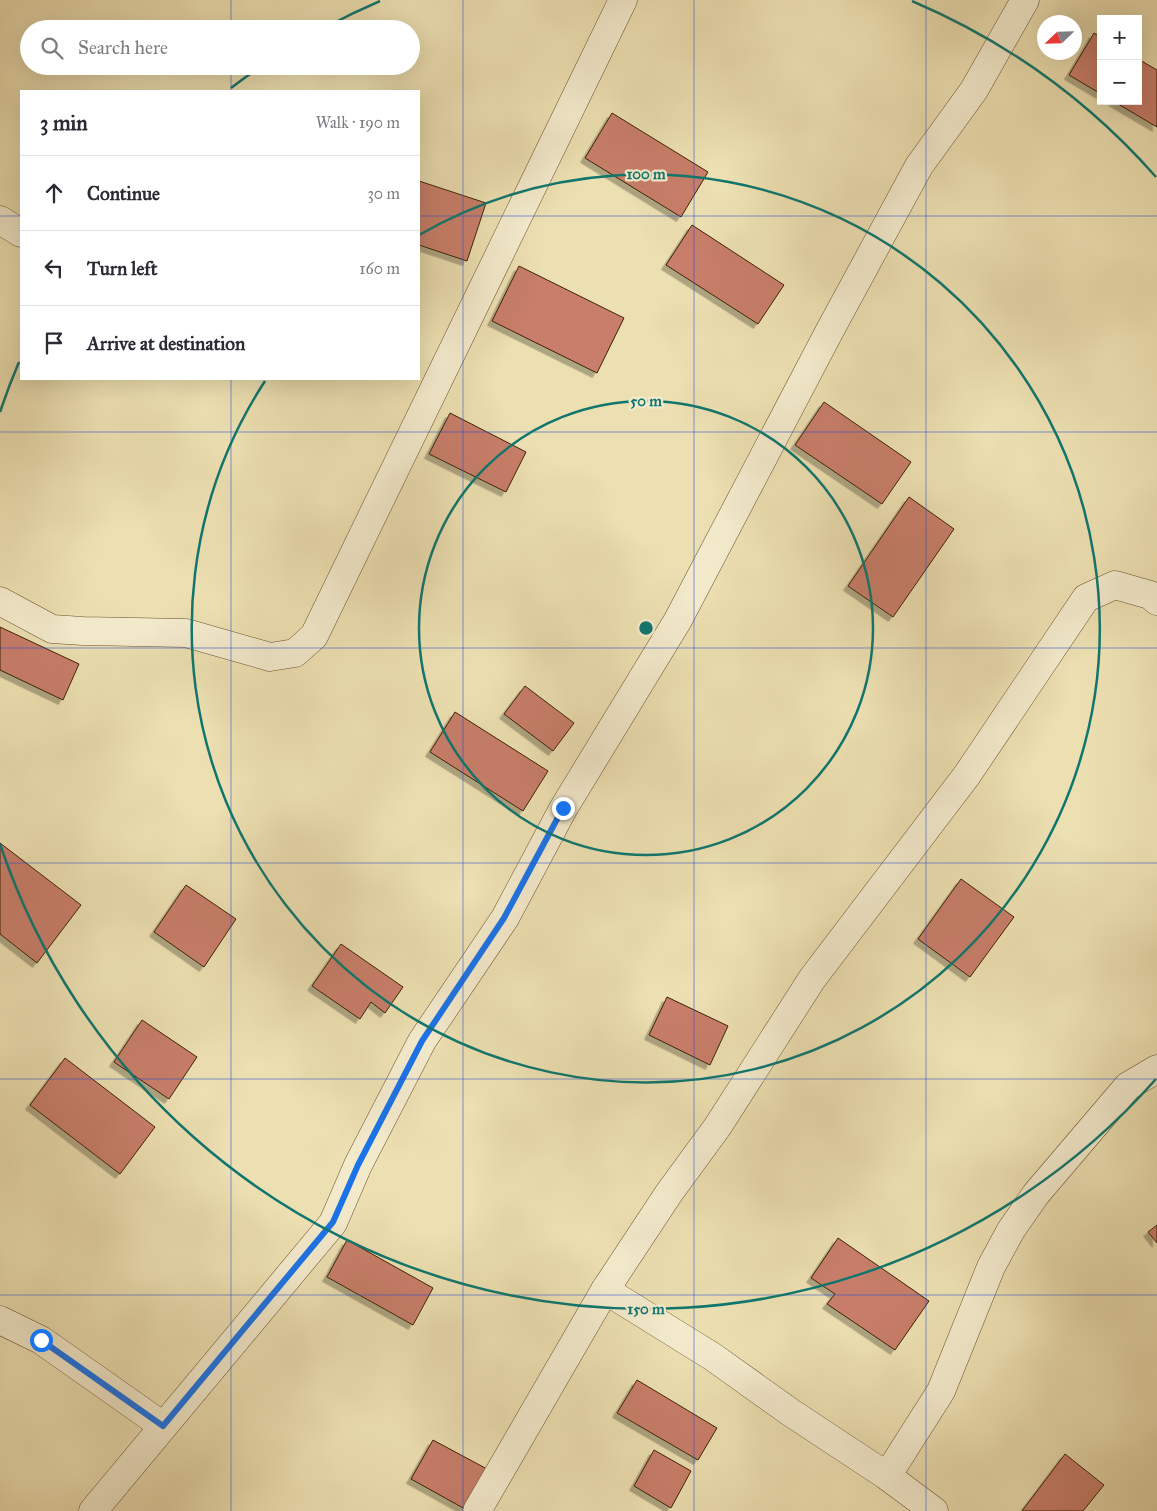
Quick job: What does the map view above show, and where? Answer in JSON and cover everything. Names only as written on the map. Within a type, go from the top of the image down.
[{"type":"street","points":[[0,601],[52,629],[186,633],[270,657],[295,653],[314,636],[623,0]]},
{"type":"street","points":[[93,1511],[333,1222],[358,1165],[422,1041],[504,918],[563,808],[678,620],[828,332],[919,166],[974,90],[1025,0]]},
{"type":"street","points":[[0,220],[20,232]]},
{"type":"street","points":[[477,1511],[605,1290],[669,1193],[718,1126],[812,979],[967,775],[1086,598],[1115,584],[1150,595],[1157,601]]},
{"type":"street","points":[[887,1476],[941,1391],[990,1267],[1011,1230],[1036,1194],[1128,1086],[1157,1069]]},
{"type":"street","points":[[605,1290],[713,1357],[790,1412],[887,1476],[934,1511]]},
{"type":"street","points":[[0,1320],[41,1340],[163,1426]]},
{"type":"building","points":[[1094,33],[1097,35],[1097,92],[1069,75],[1078,60],[1082,60],[1082,53]]},
{"type":"building","points":[[1142,61],[1157,70],[1157,127],[1120,105],[1142,105]]},
{"type":"building","points":[[612,113],[708,172],[681,217],[585,158]]},
{"type":"building","points":[[420,181],[486,203],[467,261],[420,245]]},
{"type":"building","points":[[692,225],[784,285],[758,324],[666,265]]},
{"type":"building","points":[[519,266],[624,318],[597,373],[492,321]]},
{"type":"building","points":[[824,402],[911,462],[882,504],[795,445]]},
{"type":"building","points":[[450,413],[526,452],[506,492],[429,454]]},
{"type":"building","points":[[909,497],[954,529],[893,617],[848,586]]},
{"type":"building","points":[[0,627],[79,664],[63,700],[0,670]]},
{"type":"building","points":[[525,686],[574,723],[553,751],[504,714]]},
{"type":"building","points":[[455,712],[548,771],[523,811],[430,752]]},
{"type":"building","points":[[0,843],[81,905],[37,963],[0,934]]},
{"type":"building","points":[[961,879],[1014,917],[970,977],[918,939]]},
{"type":"building","points":[[186,885],[236,919],[204,967],[154,932]]},
{"type":"building","points":[[341,944],[403,987],[385,1013],[371,1002],[360,1019],[312,986]]},
{"type":"building","points":[[667,997],[728,1026],[710,1065],[649,1035]]},
{"type":"building","points":[[142,1020],[197,1057],[169,1099],[114,1062]]},
{"type":"building","points":[[65,1058],[155,1127],[120,1174],[30,1105]]},
{"type":"building","points":[[1157,1225],[1157,1243],[1148,1232]]},
{"type":"building","points":[[838,1238],[929,1301],[895,1350],[827,1304],[835,1294],[811,1278]]},
{"type":"building","points":[[347,1240],[433,1288],[413,1325],[327,1277]]},
{"type":"building","points":[[637,1380],[717,1428],[698,1460],[617,1413]]},
{"type":"building","points":[[433,1440],[487,1469],[465,1509],[411,1479]]},
{"type":"building","points":[[654,1450],[691,1471],[671,1508],[634,1486]]},
{"type":"building","points":[[1065,1454],[1104,1485],[1083,1511],[1022,1511]]},
{"type":"route","points":[[41,1340],[163,1426],[333,1222],[358,1165],[422,1041],[504,918],[563,808]]}]
